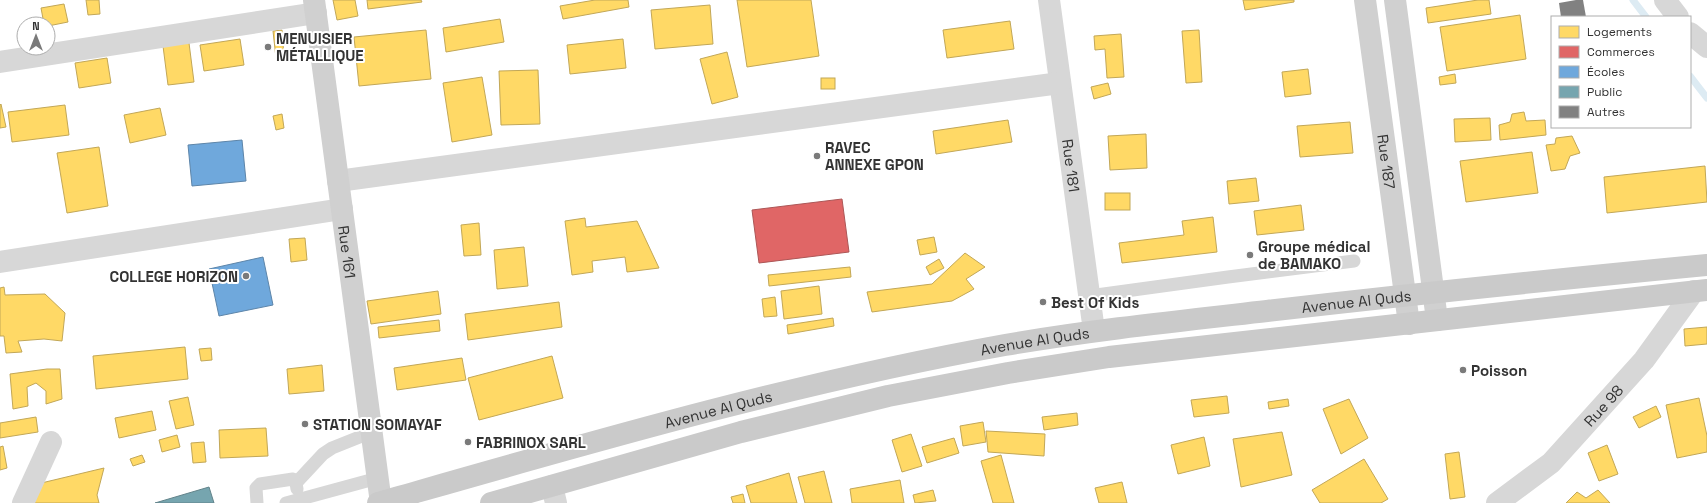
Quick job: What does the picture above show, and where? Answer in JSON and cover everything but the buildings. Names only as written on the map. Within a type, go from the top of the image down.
[{"type":"main road","name":"Avenue Al Quds","points":[[380,503],[537,457],[734,405],[888,369],[1002,346],[1094,331],[1433,291],[1707,265]]},
{"type":"main road","name":"Avenue Al Quds","points":[[491,503],[554,494],[741,432],[888,396],[993,376],[1108,357],[1700,291]]},
{"type":"street","name":"Rue 181","points":[[1049,0],[1094,331]]},
{"type":"street","name":"Rue 187","points":[[1365,0],[1406,295],[1408,324]]},
{"type":"street","name":"Rue 187","points":[[1395,0],[1437,320]]},
{"type":"street","points":[[1665,0],[1677,16]]},
{"type":"street","points":[[0,62],[315,7]]},
{"type":"street","name":"Rue 161","points":[[315,7],[372,432],[380,503]]},
{"type":"street","points":[[1691,34],[1707,47]]},
{"type":"street","points":[[338,180],[1060,83]]},
{"type":"street","points":[[0,262],[342,209]]},
{"type":"street","name":"Rue 98","points":[[1497,503],[1551,463],[1644,360],[1700,291]]},
{"type":"street","points":[[23,503],[51,442]]},
{"type":"lane","points":[[1089,296],[1354,261]]},
{"type":"lane","points":[[296,483],[323,454],[332,448],[372,432]]},
{"type":"lane","points":[[286,503],[299,501],[378,478]]},
{"type":"lane","points":[[257,503],[256,488],[260,484],[293,479],[296,483],[299,501]]},
{"type":"waterway","points":[[1633,0],[1645,16]]},
{"type":"waterway","points":[[1691,77],[1707,98]]},
{"type":"place","name":"MENUISIER MÉTALLIQUE","points":[[268,47]]},
{"type":"place","name":"RAVEC ANNEXE GPON","points":[[817,156]]},
{"type":"place","name":"Groupe médical de BAMAKO","points":[[1250,255]]},
{"type":"place","name":"COLLEGE HORIZON","points":[[246,276]]},
{"type":"place","name":"Best Of Kids","points":[[1043,302]]},
{"type":"place","name":"Poisson","points":[[1463,370]]},
{"type":"place","name":"STATION SOMAYAF","points":[[305,424]]},
{"type":"place","name":"FABRINOX SARL","points":[[468,442]]}]
